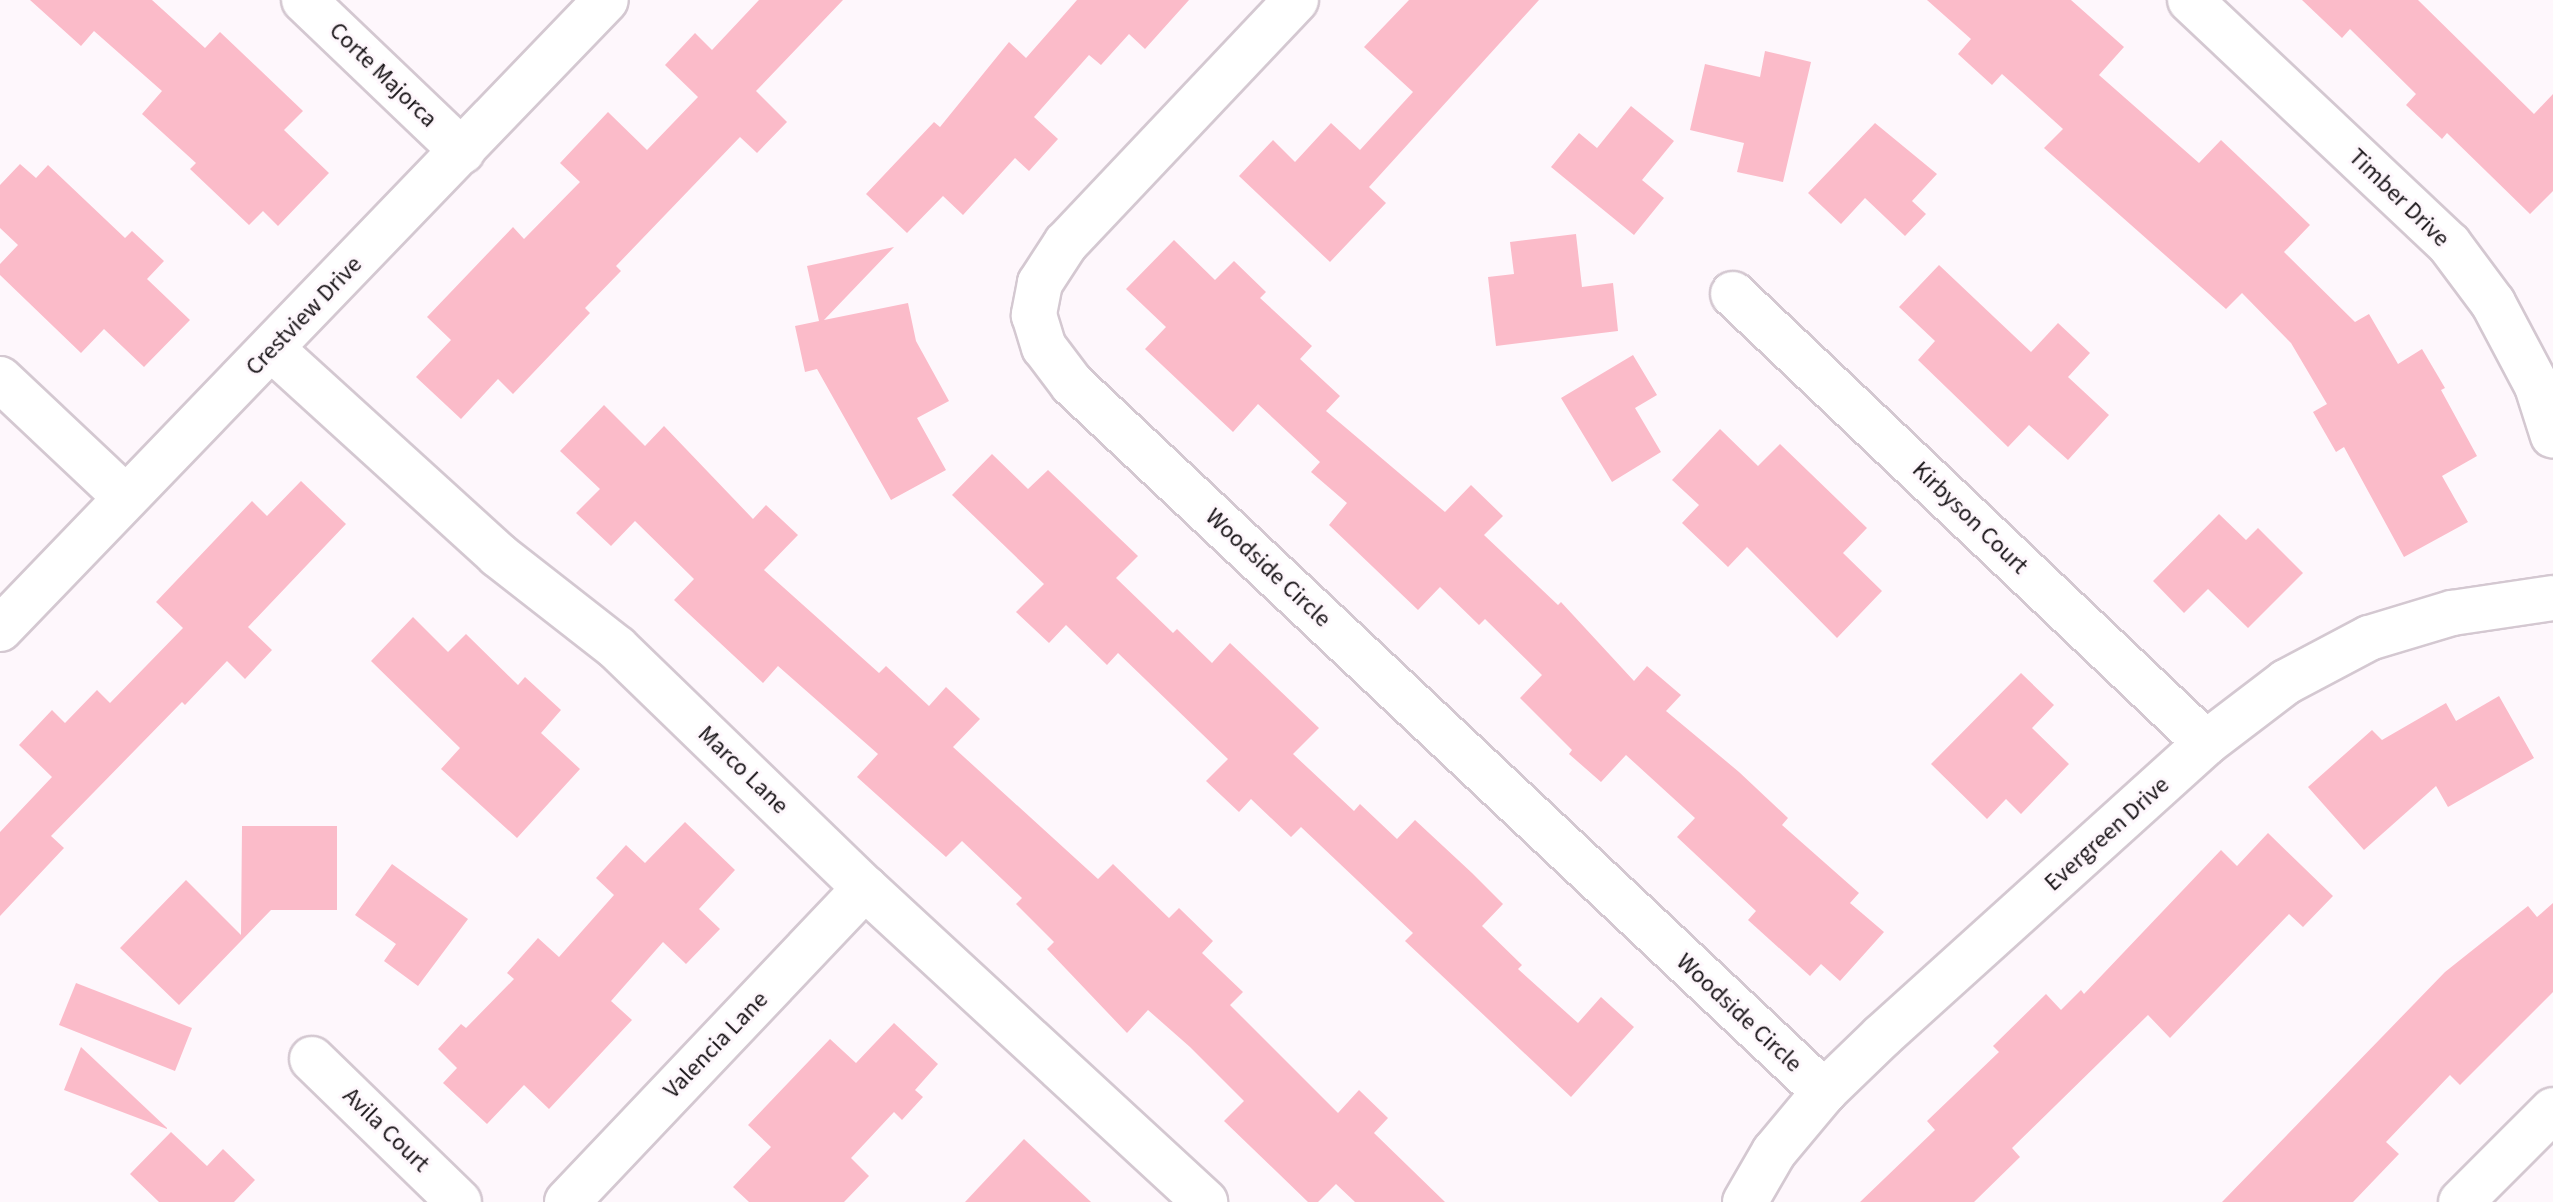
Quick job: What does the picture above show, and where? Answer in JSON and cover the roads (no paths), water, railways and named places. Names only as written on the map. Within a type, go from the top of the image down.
[{"type":"street","name":"Corte Majorca","points":[[304,0],[462,151]]},
{"type":"street","name":"Crestview Drive","points":[[0,629],[606,0]]},
{"type":"street","name":"Woodside Circle","points":[[1296,0],[1066,243],[1040,283],[1034,315],[1044,347],[1072,384],[1824,1092]]},
{"type":"street","name":"Timber Drive","points":[[2190,0],[2449,244],[2493,303],[2537,386],[2553,436]]},
{"type":"street","name":"Kirbyson Court","points":[[1733,294],[2206,743]]},
{"type":"street","name":"Marco Lane","points":[[272,349],[498,555],[617,648],[865,888],[1205,1202]]},
{"type":"street","points":[[0,379],[125,497]]},
{"type":"street","name":"Evergreen Drive","points":[[1745,1202],[1774,1152],[1824,1092],[2206,743],[2286,682],[2369,638],[2452,613],[2553,598]]},
{"type":"street","name":"Valencia Lane","points":[[567,1202],[865,888]]},
{"type":"street","name":"Avila Court","points":[[312,1059],[459,1202]]},
{"type":"street","points":[[2461,1202],[2553,1110]]}]
